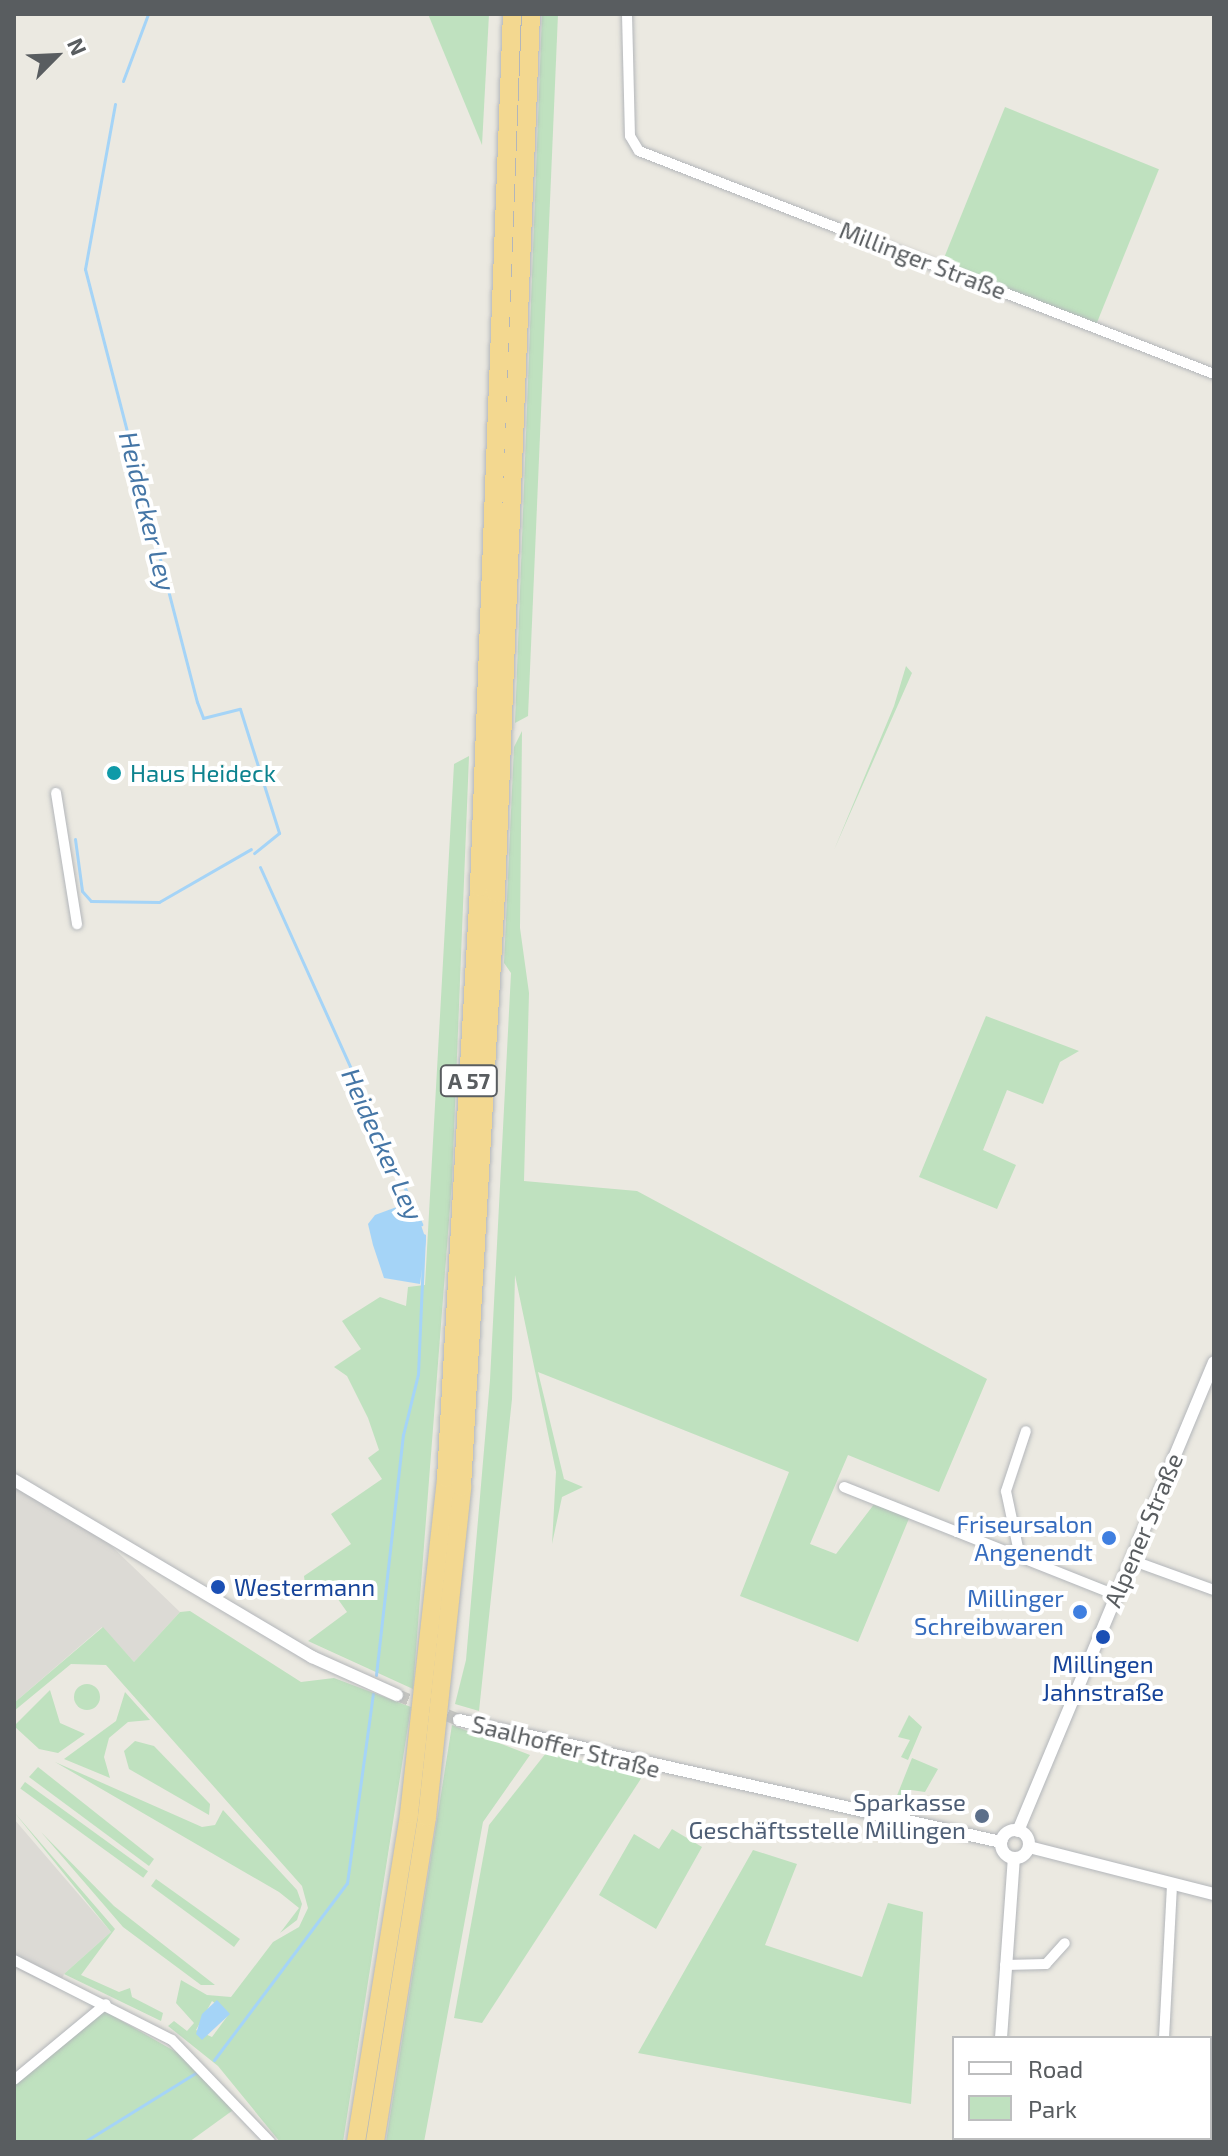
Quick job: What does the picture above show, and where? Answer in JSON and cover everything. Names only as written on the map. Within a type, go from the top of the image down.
[{"type":"highway","name":"A 57","points":[[356,2142],[409,1814],[446,1478],[479,887],[512,14]]},
{"type":"highway","name":"A 57","points":[[375,2142],[427,1817],[462,1487],[496,893],[531,14]]},
{"type":"street","name":"Millinger Straße","points":[[627,14],[633,145],[1214,374]]},
{"type":"street","points":[[56,793],[77,924]]},
{"type":"street","name":"Alpener Straße","points":[[1018,1831],[1214,1362]]},
{"type":"street","points":[[1020,1557],[1006,1491],[1026,1431]]},
{"type":"street","points":[[14,1480],[301,1650],[397,1695]]},
{"type":"street","points":[[844,1487],[1115,1595]]},
{"type":"street","points":[[1131,1560],[1214,1590]]},
{"type":"street","name":"Saalhoffer Straße","points":[[459,1720],[1001,1842]]},
{"type":"street","points":[[1001,2036],[1014,1858],[1001,1842],[1018,1831],[1029,1847],[1214,1894]]},
{"type":"street","points":[[1014,1858],[1029,1847]]},
{"type":"street","points":[[1164,2036],[1172,1885]]},
{"type":"street","points":[[1005,1965],[1046,1964],[1065,1943]]},
{"type":"street","points":[[14,1960],[106,2004],[186,2051],[270,2142]]},
{"type":"street","points":[[14,2080],[106,2004]]},
{"type":"shaded area","points":[[14,1478],[79,1515],[180,1612],[134,1662],[102,1627],[14,1703]]},
{"type":"shaded area","points":[[14,1819],[111,1932],[64,1974],[58,1989],[14,1968]]},
{"type":"green space","points":[[428,14],[489,14],[482,145]]},
{"type":"green space","points":[[542,14],[558,14],[528,716],[515,723]]},
{"type":"green space","points":[[1005,107],[1159,169],[1094,329],[941,266]]},
{"type":"green space","points":[[906,666],[912,673],[834,850],[894,706]]},
{"type":"green space","points":[[522,731],[520,928],[529,993],[524,1181],[637,1191],[987,1379],[939,1492],[848,1455],[810,1544],[836,1554],[875,1503],[910,1516],[858,1642],[740,1596],[789,1472],[538,1372],[564,1479],[583,1487],[562,1497],[552,1544],[556,1472],[515,1275],[512,1399],[479,1711],[455,1704],[466,1660],[490,1380],[511,973],[504,963],[514,747]]},
{"type":"green space","points":[[469,756],[452,1181],[413,1689],[308,1641],[347,1612],[328,1585],[307,1599],[304,1576],[351,1544],[331,1514],[382,1479],[368,1458],[379,1450],[368,1418],[347,1376],[334,1367],[361,1349],[342,1321],[380,1297],[406,1306],[408,1287],[425,1285],[454,764]]},
{"type":"green space","points":[[986,1016],[1079,1051],[1060,1062],[1043,1104],[1007,1090],[983,1150],[1016,1165],[997,1209],[919,1177]]},
{"type":"green space","points":[[190,1611],[301,1682],[334,1678],[411,1707],[343,2142],[280,2142],[218,2066],[168,2026],[174,2021],[187,2031],[194,2023],[176,2003],[181,1980],[207,1995],[231,1997],[273,1942],[299,1927],[308,1908],[302,1886],[106,1665],[71,1664],[14,1711],[14,1703],[103,1627],[134,1662],[180,1612]],"holes":[[[212,2001],[229,2014],[212,2037],[196,2030]]]},
{"type":"green space","points":[[87,1684],[96,1688],[100,1697],[96,1706],[87,1710],[78,1706],[74,1697],[78,1688]]},
{"type":"green space","points":[[50,1690],[60,1723],[85,1734],[58,1753],[39,1749],[14,1726]]},
{"type":"green space","points":[[125,1692],[150,1720],[128,1722],[109,1738],[104,1757],[110,1778],[64,1759],[116,1721]]},
{"type":"green space","points":[[909,1715],[922,1727],[908,1760],[901,1757],[910,1740],[898,1737]]},
{"type":"green space","points":[[452,1725],[530,1755],[483,1822],[424,2142],[386,2142]]},
{"type":"green space","points":[[135,1741],[154,1746],[210,1804],[209,1815],[129,1769],[124,1751]]},
{"type":"green space","points":[[546,1753],[644,1774],[482,2023],[454,2018],[489,1825]]},
{"type":"green space","points":[[912,1758],[938,1769],[925,1792],[911,1790],[906,1811],[892,1808]]},
{"type":"green space","points":[[55,1762],[202,1827],[215,1825],[223,1810],[297,1890],[302,1904],[297,1920],[280,1933],[299,1908],[279,1892]]},
{"type":"green space","points":[[38,1767],[154,1859],[149,1866],[29,1777]]},
{"type":"green space","points":[[25,1782],[148,1871],[143,1878],[20,1788]]},
{"type":"green space","points":[[14,1812],[115,1929],[81,1975],[119,1992],[130,1988],[132,1997],[163,2013],[161,2021],[64,1974],[111,1932]]},
{"type":"green space","points":[[672,1829],[702,1847],[656,1929],[599,1895],[634,1834],[659,1849]]},
{"type":"green space","points":[[41,1832],[114,1906],[215,1985],[201,1985],[123,1927]]},
{"type":"green space","points":[[753,1850],[797,1864],[765,1945],[862,1977],[888,1903],[923,1912],[911,2104],[638,2053]]},
{"type":"green space","points":[[156,1879],[240,1939],[234,1947],[151,1886]]},
{"type":"green space","points":[[101,2009],[190,2060],[236,2108],[189,2142],[14,2142],[14,2080]]},
{"type":"water","points":[[402,1205],[419,1219],[426,1240],[420,1284],[384,1278],[368,1224],[375,1215]]},
{"type":"water","points":[[217,2000],[230,2014],[202,2040],[196,2034],[202,2014]]},
{"type":"waterway","name":"Heidecker Ley","points":[[123,81],[148,14]]},
{"type":"waterway","name":"Heidecker Ley","points":[[115,104],[85,269],[197,702],[203,718],[240,709],[279,833],[254,853]]},
{"type":"waterway","points":[[75,839],[82,891],[91,901],[159,902],[251,849]]},
{"type":"waterway","name":"Heidecker Ley","points":[[260,867],[421,1224]]},
{"type":"waterway","name":"Heidecker Ley","points":[[376,1675],[403,1435],[418,1374],[424,1235]]},
{"type":"waterway","points":[[214,2060],[347,1883],[373,1694]]},
{"type":"waterway","points":[[84,2142],[197,2072]]},
{"type":"tunnel","points":[[397,1695],[459,1720]]},
{"type":"place","name":"Haus Heideck","points":[[114,773]]},
{"type":"place","name":"Friseursalon Angenendt","points":[[1109,1538]]},
{"type":"place","name":"Westermann","points":[[218,1587]]},
{"type":"place","name":"Millinger Schreibwaren","points":[[1080,1612]]},
{"type":"place","name":"Millingen Jahnstraße","points":[[1103,1637]]},
{"type":"place","name":"Sparkasse Geschäftsstelle Millingen","points":[[982,1816]]}]
